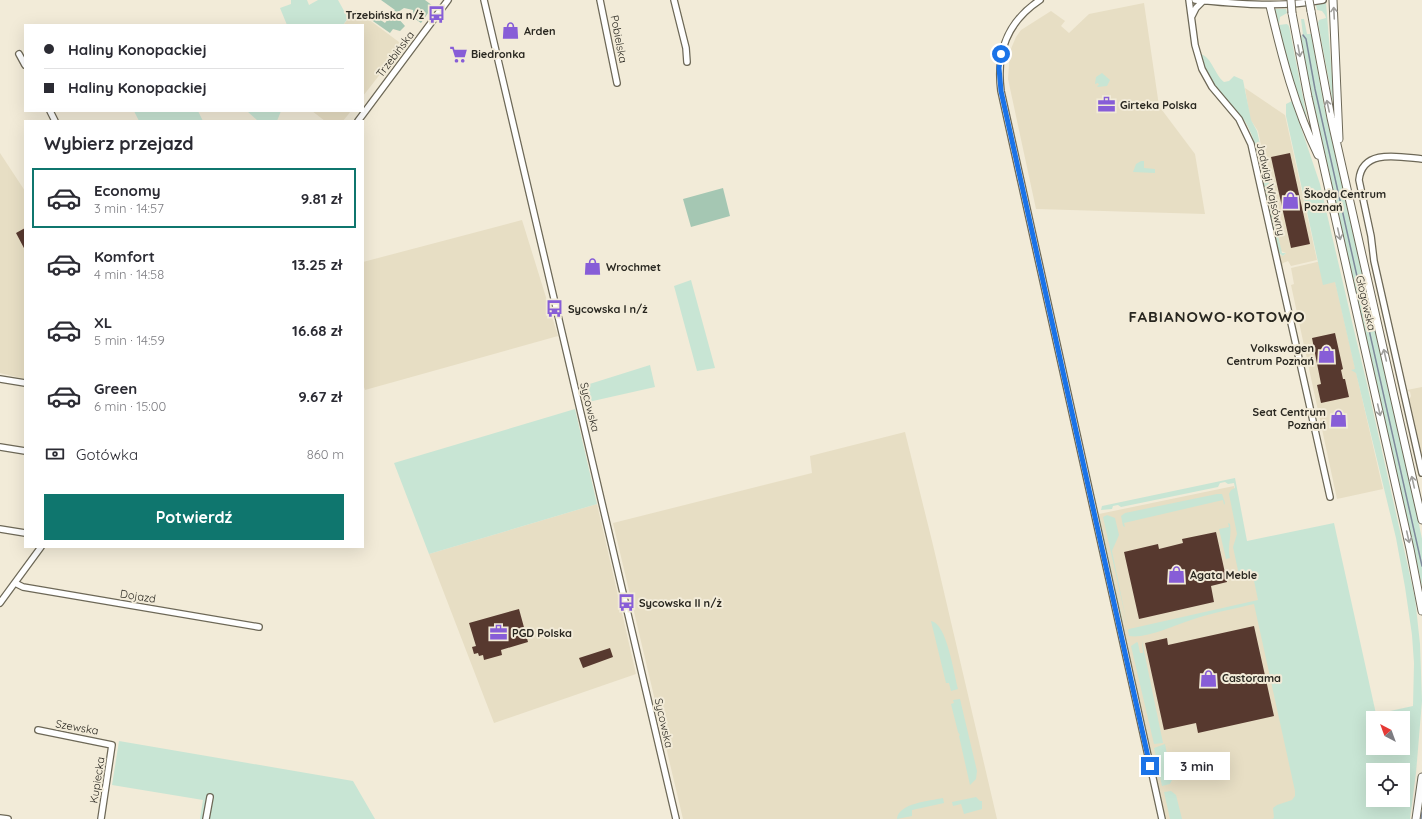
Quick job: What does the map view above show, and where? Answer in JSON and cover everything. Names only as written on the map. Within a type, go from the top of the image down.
[{"type":"main road","name":"Głogowska","points":[[1291,0],[1304,77],[1409,543],[1422,611]]},
{"type":"main road","name":"Głogowska","points":[[1309,0],[1322,75],[1422,520]]},
{"type":"main road","points":[[1333,0],[1340,157]]},
{"type":"main road","points":[[1270,3],[1291,88],[1306,130],[1324,168]]},
{"type":"main road","points":[[1416,819],[1422,777]]},
{"type":"street","name":"Trzebińska","points":[[359,120],[448,0]]},
{"type":"street","name":"Sycowska","points":[[484,0],[676,819]]},
{"type":"street","name":"Pobielska","points":[[600,0],[617,82]]},
{"type":"street","points":[[674,0],[686,48],[687,62]]},
{"type":"street","points":[[1040,0],[1016,21],[1004,44],[1000,63],[1001,91],[1162,819]]},
{"type":"street","name":"Jadwigi Wajsówny","points":[[1189,0],[1195,45],[1202,69],[1212,87],[1239,119],[1251,144],[1330,497]]},
{"type":"street","points":[[1195,0],[1292,5],[1323,0]]},
{"type":"street","points":[[1192,16],[1196,8],[1203,1]]},
{"type":"street","points":[[19,54],[24,63]]},
{"type":"street","points":[[1422,159],[1377,157],[1366,163],[1360,172],[1360,183],[1371,236],[1374,261],[1422,473]]},
{"type":"street","points":[[0,379],[24,383]]},
{"type":"street","points":[[0,447],[24,451]]},
{"type":"street","points":[[0,529],[24,533]]},
{"type":"street","points":[[0,603],[40,548]]},
{"type":"street","name":"Dojazd","points":[[15,583],[23,586],[259,626]]},
{"type":"street","name":"Szewska","points":[[38,730],[112,745]]},
{"type":"street","name":"Kupiecka","points":[[101,819],[112,745]]},
{"type":"street","points":[[206,819],[210,797]]},
{"type":"street","points":[[0,818],[8,819]]},
{"type":"shaded area","points":[[1144,3],[1159,106],[1195,154],[1205,214],[1036,209],[1008,79],[1010,51],[1016,37],[1021,30],[1051,11],[1065,21],[1061,26],[1069,33],[1089,14]]},
{"type":"shaded area","points":[[356,10],[403,45],[364,95],[364,24],[344,24]]},
{"type":"shaded area","points":[[1245,88],[1285,115],[1317,260],[1291,266],[1288,261],[1283,263],[1282,268],[1278,253],[1283,256],[1286,253],[1281,251],[1258,131],[1250,119]]},
{"type":"shaded area","points":[[313,112],[350,112],[344,120],[324,120]]},
{"type":"shaded area","points":[[0,153],[24,189],[24,379],[0,373]]},
{"type":"shaded area","points":[[522,220],[558,336],[365,390],[364,262]]},
{"type":"shaded area","points":[[1330,259],[1383,489],[1337,499],[1291,285],[1294,284],[1291,268]]},
{"type":"shaded area","points":[[1422,387],[1422,462],[1409,400],[1411,396],[1410,392],[1407,390]]},
{"type":"shaded area","points":[[905,432],[997,819],[683,819],[613,523],[812,473],[810,456]]},
{"type":"shaded area","points":[[1234,486],[1306,819],[1162,819],[1094,515]]},
{"type":"shaded area","points":[[597,504],[636,674],[494,723],[429,554]]},
{"type":"green space","points":[[291,0],[307,0],[309,5],[318,0],[338,0],[348,18],[344,24],[287,24],[280,8],[291,4]]},
{"type":"green space","points":[[381,0],[425,0],[433,6],[421,23],[414,18],[413,10],[404,8],[398,12],[397,17],[405,26],[400,31],[393,29],[390,33],[370,19],[373,15],[385,23],[395,10]]},
{"type":"green space","points":[[1326,3],[1335,113],[1318,23],[1319,20],[1326,18],[1322,11],[1317,10],[1316,5]]},
{"type":"green space","points":[[1275,9],[1286,9],[1287,13],[1280,17],[1279,25],[1287,24],[1289,26],[1310,133],[1290,72]]},
{"type":"green space","points":[[1301,19],[1304,19],[1307,34],[1311,34],[1324,106],[1417,515],[1422,539],[1422,586],[1313,100],[1300,36],[1303,35]]},
{"type":"green space","points":[[1201,54],[1208,59],[1224,82],[1229,81],[1234,76],[1243,80],[1251,120],[1257,131],[1269,184],[1267,185],[1270,199],[1267,200],[1259,158],[1249,128],[1239,113],[1218,89],[1205,71]]},
{"type":"green space","points":[[1102,73],[1110,80],[1107,86],[1098,87],[1098,83],[1095,84],[1096,77]]},
{"type":"green space","points":[[1292,101],[1320,184],[1415,598],[1420,644],[1422,701],[1416,773],[1410,819],[1272,819],[1274,818],[1273,808],[1277,805],[1292,800],[1295,796],[1295,791],[1254,604],[1206,615],[1152,634],[1129,636],[1129,629],[1258,600],[1253,576],[1245,578],[1239,575],[1233,547],[1237,534],[1229,494],[1231,490],[1235,488],[1234,483],[1220,483],[1218,487],[1121,507],[1118,505],[1113,506],[1112,509],[1101,510],[1102,506],[1235,478],[1247,541],[1334,523],[1375,711],[1366,711],[1366,755],[1410,755],[1410,711],[1390,711],[1413,706],[1414,663],[1412,635],[1396,538],[1356,373],[1351,370],[1355,369],[1335,282],[1323,285],[1286,116],[1286,104]]},
{"type":"green space","points":[[134,112],[198,112],[202,120],[138,120]]},
{"type":"green space","points":[[248,112],[281,112],[277,120],[257,120]]},
{"type":"green space","points":[[1144,161],[1144,168],[1155,169],[1155,173],[1133,172],[1136,164]]},
{"type":"green space","points":[[723,188],[730,216],[691,227],[683,199]]},
{"type":"green space","points":[[1270,202],[1282,253],[1286,253],[1283,256],[1279,253],[1267,203]]},
{"type":"green space","points":[[691,280],[715,368],[697,371],[674,286]]},
{"type":"green space","points":[[650,365],[655,387],[584,403],[580,387]]},
{"type":"green space","points":[[575,409],[597,504],[429,554],[394,463]]},
{"type":"green space","points":[[1222,494],[1225,503],[1224,505],[1223,500],[1124,523],[1125,527],[1123,526],[1121,516],[1125,513]]},
{"type":"green space","points":[[1107,515],[1115,518],[1119,535],[1112,551],[1127,624],[1103,517]]},
{"type":"green space","points":[[1100,519],[1123,622],[1121,620],[1099,523]]},
{"type":"green space","points":[[1228,523],[1230,524],[1230,558],[1226,559],[1219,529],[1229,527]]},
{"type":"green space","points":[[931,621],[937,624],[946,640],[958,689],[951,691],[949,683],[946,683]]},
{"type":"green space","points":[[1142,641],[1163,743],[1154,744],[1131,646],[1137,642],[1140,653],[1143,653]]},
{"type":"green space","points":[[960,699],[977,771],[976,779],[970,785],[960,735],[951,704],[954,703],[953,700]]},
{"type":"green space","points":[[119,741],[353,781],[375,819],[200,819],[203,800],[112,785]]},
{"type":"green space","points":[[1165,744],[1172,780],[1170,784],[1162,786],[1154,748]]},
{"type":"green space","points":[[1171,791],[1176,795],[1182,819],[1170,819],[1164,792]]},
{"type":"green space","points":[[976,797],[982,801],[982,809],[964,814],[961,804],[953,806],[952,802]]},
{"type":"green space","points":[[943,798],[944,803],[912,810],[912,816],[897,819],[903,809],[909,806]]},
{"type":"building","name":"Arden","points":[[513,24],[516,36],[509,38],[506,26]]},
{"type":"building","name":"Škoda Centrum Poznań","points":[[1290,153],[1310,244],[1291,248],[1271,157]]},
{"type":"building","points":[[24,229],[24,248],[16,233]]},
{"type":"building","name":"Volkswagen Centrum Poznań","points":[[1335,333],[1343,369],[1341,370],[1343,379],[1345,379],[1349,397],[1321,403],[1317,385],[1321,384],[1312,338]]},
{"type":"building","name":"Agata Meble","points":[[1216,532],[1227,582],[1211,586],[1214,602],[1139,619],[1124,552],[1158,544],[1159,549],[1183,543],[1182,539]]},
{"type":"building","name":"PGD Polska","points":[[519,609],[528,642],[501,650],[502,655],[484,660],[483,655],[479,656],[478,653],[474,654],[472,647],[476,646],[469,623]]},
{"type":"building","name":"Castorama","points":[[1254,626],[1274,716],[1198,733],[1196,723],[1164,730],[1145,643],[1167,638],[1168,645]]},
{"type":"building","points":[[610,648],[613,657],[583,668],[579,658]]},
{"type":"waterway","points":[[1303,35],[1306,39],[1315,89],[1422,566]]},
{"type":"waterway","points":[[1421,819],[1422,812]]},
{"type":"place","name":"Trzebińska n/ż","points":[[437,15]]},
{"type":"place","name":"Arden","points":[[511,31]]},
{"type":"place","name":"Biedronka","points":[[458,54]]},
{"type":"place","name":"Girteka Polska","points":[[1107,105]]},
{"type":"place","name":"Škoda Centrum Poznań","points":[[1291,200]]},
{"type":"place","name":"Wrochmet","points":[[593,267]]},
{"type":"place","name":"Sycowska I n/ż","points":[[555,309]]},
{"type":"place","name":"Volkswagen Centrum Poznań","points":[[1327,354]]},
{"type":"place","name":"Seat Centrum Poznań","points":[[1339,418]]},
{"type":"place","name":"Agata Meble","points":[[1177,575]]},
{"type":"place","name":"Sycowska II n/ż","points":[[626,603]]},
{"type":"place","name":"PGD Polska","points":[[499,633]]},
{"type":"place","name":"Castorama","points":[[1209,678]]},
{"type":"district","name":"FABIANOWO-KOTOWO","points":[[1217,316]]},
{"type":"route","points":[[1001,54],[999,68],[1001,91],[1150,766]]}]
